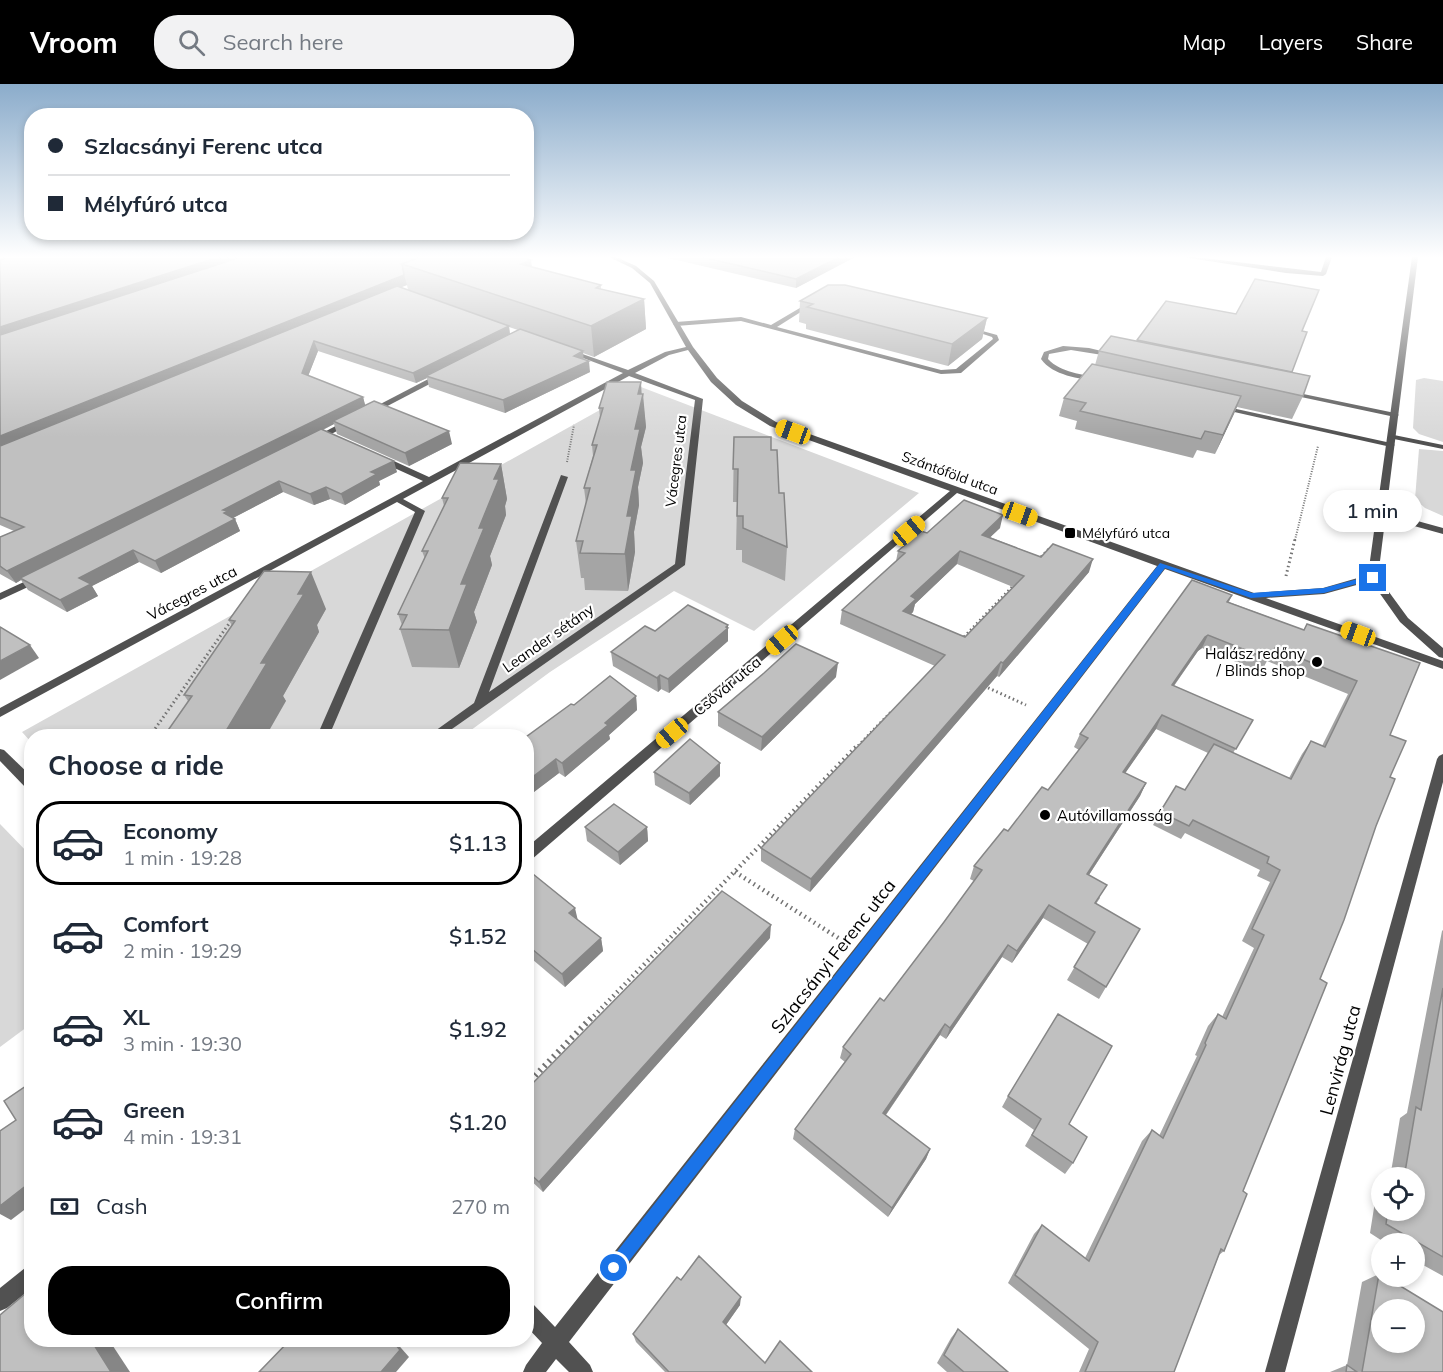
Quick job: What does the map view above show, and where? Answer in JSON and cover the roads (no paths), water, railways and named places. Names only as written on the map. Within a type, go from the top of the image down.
[{"type":"street","name":"Szántóföld utca","points":[[672,317],[690,348],[714,380],[739,403],[773,424],[1443,665]]},
{"type":"street","points":[[772,327],[789,317]]},
{"type":"street","points":[[1407,317],[1373,578],[1404,620],[1443,654]]},
{"type":"street","points":[[676,324],[741,319],[941,372],[958,371],[996,340],[995,336],[984,331],[962,326]]},
{"type":"street","name":"Vácegres utca","points":[[0,713],[629,373],[667,353],[690,348]]},
{"type":"street","points":[[1108,382],[1060,371],[1047,363],[1044,359],[1046,354],[1054,350],[1078,348],[1123,357]]},
{"type":"street","points":[[565,350],[629,373]]},
{"type":"street","points":[[367,413],[450,371]]},
{"type":"street","name":"Vácegres utca","points":[[629,373],[699,399],[680,565]]},
{"type":"street","points":[[1282,391],[1395,414]]},
{"type":"street","points":[[1213,405],[1322,430],[1443,447]]},
{"type":"street","points":[[304,444],[357,418]]},
{"type":"street","points":[[326,434],[336,439]]},
{"type":"street","points":[[378,458],[430,481]]},
{"type":"street","points":[[479,704],[564,477]]},
{"type":"street","name":"Csővár utca","points":[[534,849],[955,491]]},
{"type":"street","points":[[326,729],[420,511],[397,500]]},
{"type":"street","points":[[1381,514],[1443,531]]},
{"type":"street","name":"Leander sétány","points":[[444,729],[680,565]]},
{"type":"street","name":"Szlacsányi Ferenc utca","points":[[533,1372],[1163,565]]},
{"type":"street","points":[[0,597],[52,571]]},
{"type":"street","points":[[1251,596],[1324,591],[1373,578]]},
{"type":"street","points":[[0,753],[24,778]]},
{"type":"street","name":"Lenvirág utca","points":[[1275,1372],[1443,759]]},
{"type":"street","points":[[0,1301],[24,1282]]},
{"type":"street","points":[[534,1320],[582,1372]]},
{"type":"place","name":"Mélyfúró utca","points":[[1070,533]]},
{"type":"place","name":"Halász redőny / Blinds shop","points":[[1317,662]]},
{"type":"place","name":"Autóvillamosság","points":[[1045,815]]}]
